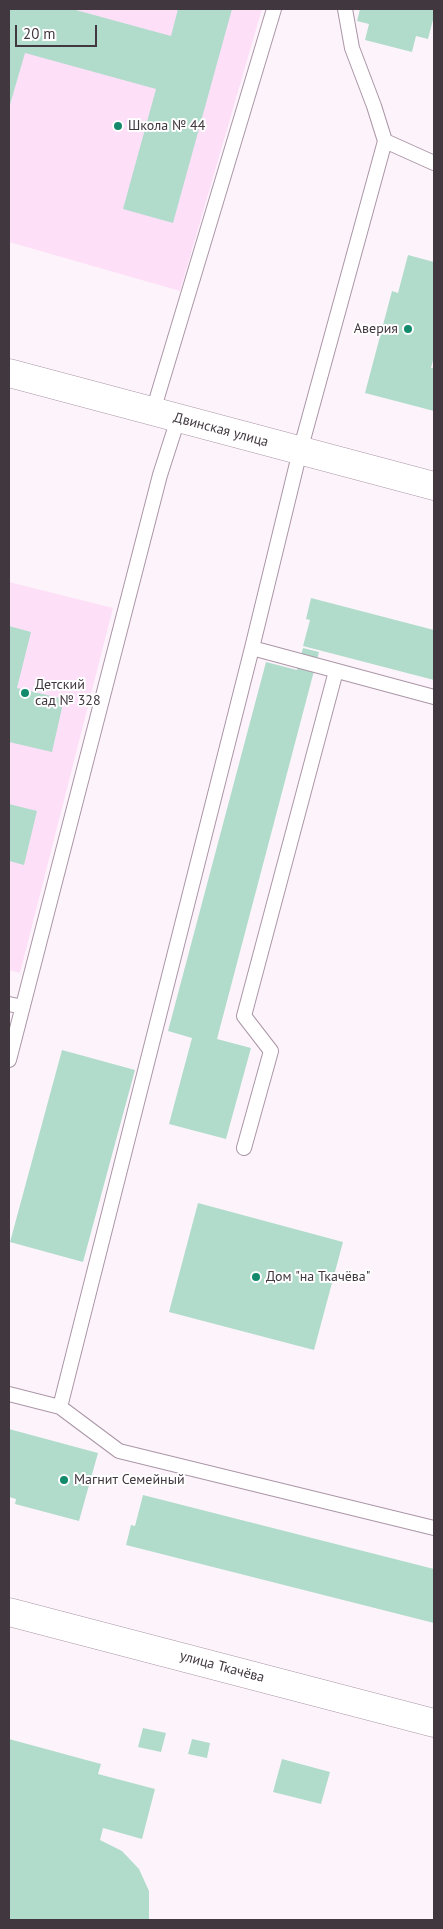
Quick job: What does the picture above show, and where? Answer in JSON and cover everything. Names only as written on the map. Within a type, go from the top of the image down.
[{"type":"street","name":"Двинская улица","points":[[9,373],[434,486]]},
{"type":"street","name":"улица Ткачёва","points":[[9,1612],[434,1723]]},
{"type":"lane","points":[[9,1060],[16,1006],[160,475],[166,415],[274,9]]},
{"type":"lane","points":[[60,1407],[300,451],[385,140],[352,48],[345,9]]},
{"type":"lane","points":[[385,140],[434,163]]},
{"type":"lane","points":[[252,648],[434,697]]},
{"type":"lane","points":[[244,1148],[271,1051],[244,1016],[336,670]]},
{"type":"lane","points":[[9,1394],[60,1407],[119,1451],[434,1528]]},
{"type":"shaded area","name":"Школа № 44","points":[[9,9],[262,9],[180,291],[9,242]]},
{"type":"shaded area","points":[[9,582],[113,608],[20,973],[9,970]]},
{"type":"building","points":[[9,9],[72,9],[171,36],[178,9],[232,9],[173,223],[123,209],[156,89],[25,53],[9,108]]},
{"type":"building","points":[[360,9],[434,9],[434,16],[428,39],[416,36],[412,52],[365,40],[369,24],[357,21]]},
{"type":"building","name":"Аверия","points":[[408,255],[434,262],[434,356],[431,368],[434,368],[434,411],[365,393],[392,291],[398,293]]},
{"type":"building","points":[[311,598],[434,630],[434,680],[303,646],[310,620],[306,619]]},
{"type":"building","name":"Детский сад № 328","points":[[9,626],[31,632],[17,688],[64,699],[52,752],[9,742]]},
{"type":"building","points":[[303,648],[319,652],[217,1039],[251,1048],[226,1139],[169,1124],[192,1038],[168,1031],[266,662],[297,670]]},
{"type":"building","points":[[9,804],[37,811],[24,865],[9,861]]},
{"type":"building","points":[[62,1050],[135,1070],[83,1262],[10,1242]]},
{"type":"building","name":"Дом \"на Ткачёва\"","points":[[198,1203],[343,1242],[314,1350],[169,1312]]},
{"type":"building","name":"Магнит Семейный","points":[[9,1429],[98,1453],[79,1521],[15,1504],[16,1499],[9,1497]]},
{"type":"building","points":[[143,1495],[434,1569],[434,1623],[126,1545],[131,1525],[135,1526]]},
{"type":"building","points":[[143,1728],[166,1733],[161,1752],[138,1747]]},
{"type":"building","points":[[9,1739],[101,1764],[98,1774],[155,1789],[142,1839],[103,1828],[100,1840],[122,1851],[139,1869],[149,1891],[149,1920],[9,1920]]},
{"type":"building","points":[[192,1739],[210,1743],[207,1758],[188,1754]]},
{"type":"building","points":[[282,1759],[330,1772],[321,1804],[273,1792]]},
{"type":"place","name":"Школа № 44","points":[[118,126]]},
{"type":"place","name":"Аверия","points":[[408,329]]},
{"type":"place","name":"Детский сад № 328","points":[[25,693]]},
{"type":"place","name":"Дом \"на Ткачёва\"","points":[[256,1277]]},
{"type":"place","name":"Магнит Семейный","points":[[64,1480]]}]
